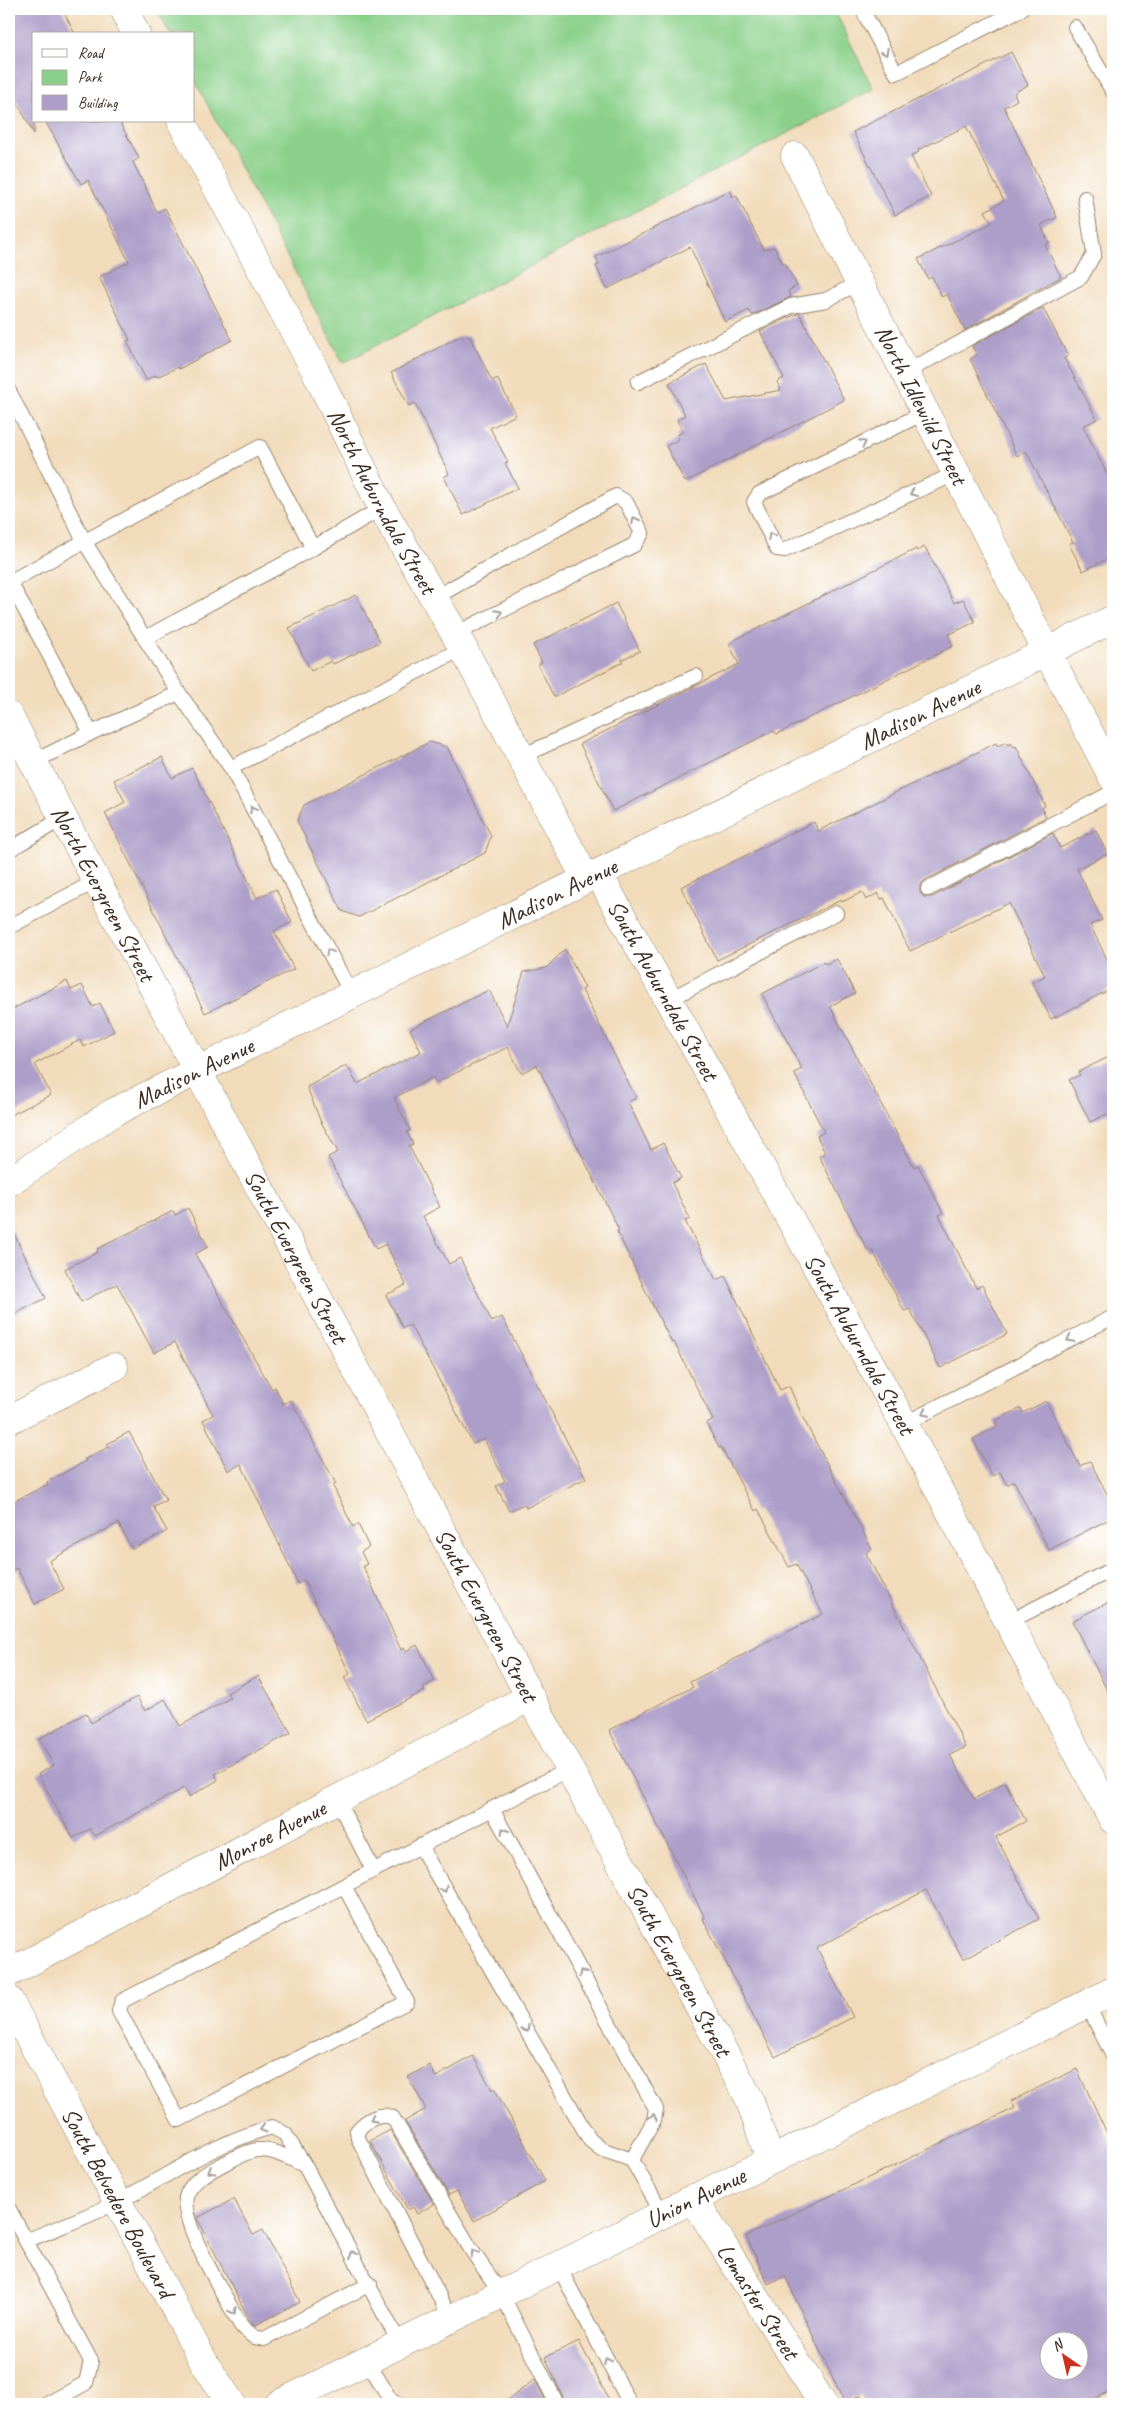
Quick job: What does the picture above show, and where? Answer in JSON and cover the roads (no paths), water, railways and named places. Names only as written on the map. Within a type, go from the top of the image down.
[{"type":"street","points":[[124,9],[135,32]]},
{"type":"street","name":"North Auburndale Street","points":[[182,122],[311,361],[382,508],[459,641],[520,757],[592,876]]},
{"type":"street","name":"North Idlewild Street","points":[[795,156],[1113,778]]},
{"type":"street","name":"Madison Avenue","points":[[9,1182],[112,1114],[1113,619]]},
{"type":"street","name":"North Evergreen Street","points":[[9,716],[197,1072]]},
{"type":"street","name":"South Auburndale Street","points":[[592,876],[668,1000],[904,1424],[1113,1820]]},
{"type":"street","name":"South Evergreen Street","points":[[197,1072],[530,1697],[749,2098],[770,2160]]},
{"type":"street","points":[[9,1420],[114,1367]]},
{"type":"street","name":"Monroe Avenue","points":[[9,1973],[336,1798],[530,1697]]},
{"type":"street","name":"Union Avenue","points":[[279,2404],[1113,1991]]},
{"type":"street","name":"South Belvedere Boulevard","points":[[9,2000],[116,2202],[205,2364],[232,2404]]},
{"type":"street","name":"Lemaster Street","points":[[692,2198],[823,2404]]},
{"type":"lane","points":[[862,9],[896,73],[1021,9]]},
{"type":"lane","points":[[1075,27],[1113,92]]},
{"type":"lane","points":[[906,372],[1081,277],[1094,254],[1084,198]]},
{"type":"lane","points":[[638,382],[791,306],[826,300],[860,282]]},
{"type":"lane","points":[[9,391],[84,541],[179,693],[231,768],[352,995]]},
{"type":"lane","points":[[926,412],[759,494],[754,502],[777,549],[785,550],[957,473]]},
{"type":"lane","points":[[91,733],[9,581],[260,447],[313,548]]},
{"type":"lane","points":[[231,768],[634,545],[642,533],[626,502],[616,496],[434,598]]},
{"type":"lane","points":[[145,638],[313,548],[382,508]]},
{"type":"lane","points":[[520,757],[696,676]]},
{"type":"lane","points":[[33,762],[179,693]]},
{"type":"lane","points":[[928,889],[1113,792]]},
{"type":"lane","points":[[9,850],[63,818]]},
{"type":"lane","points":[[9,927],[96,881]]},
{"type":"lane","points":[[668,1000],[836,913]]},
{"type":"lane","points":[[904,1424],[1113,1317]]},
{"type":"lane","points":[[1008,1622],[1113,1568]]},
{"type":"lane","points":[[344,1886],[407,2002],[179,2120],[119,2011],[122,2001],[569,1769]]},
{"type":"lane","points":[[336,1798],[373,1870]]},
{"type":"lane","points":[[492,1809],[656,2109],[654,2120],[632,2160]]},
{"type":"lane","points":[[420,1846],[590,2140],[600,2149],[632,2160],[662,2213]]},
{"type":"lane","points":[[1087,2004],[1113,2056]]},
{"type":"lane","points":[[451,2319],[358,2138],[357,2131],[362,2125],[380,2115],[388,2115],[393,2118],[472,2251],[501,2294],[557,2404]]},
{"type":"lane","points":[[26,2241],[116,2202],[211,2150],[253,2132],[272,2127],[285,2134],[305,2166],[370,2284],[400,2344]]},
{"type":"lane","points":[[305,2166],[286,2156],[257,2150],[227,2162],[197,2180],[187,2195],[184,2206],[191,2230],[242,2327],[254,2337],[264,2339],[370,2284]]},
{"type":"lane","points":[[9,2209],[91,2361],[86,2383],[47,2404]]},
{"type":"lane","points":[[558,2265],[630,2404]]},
{"type":"lane","points":[[367,2360],[393,2403]]}]
